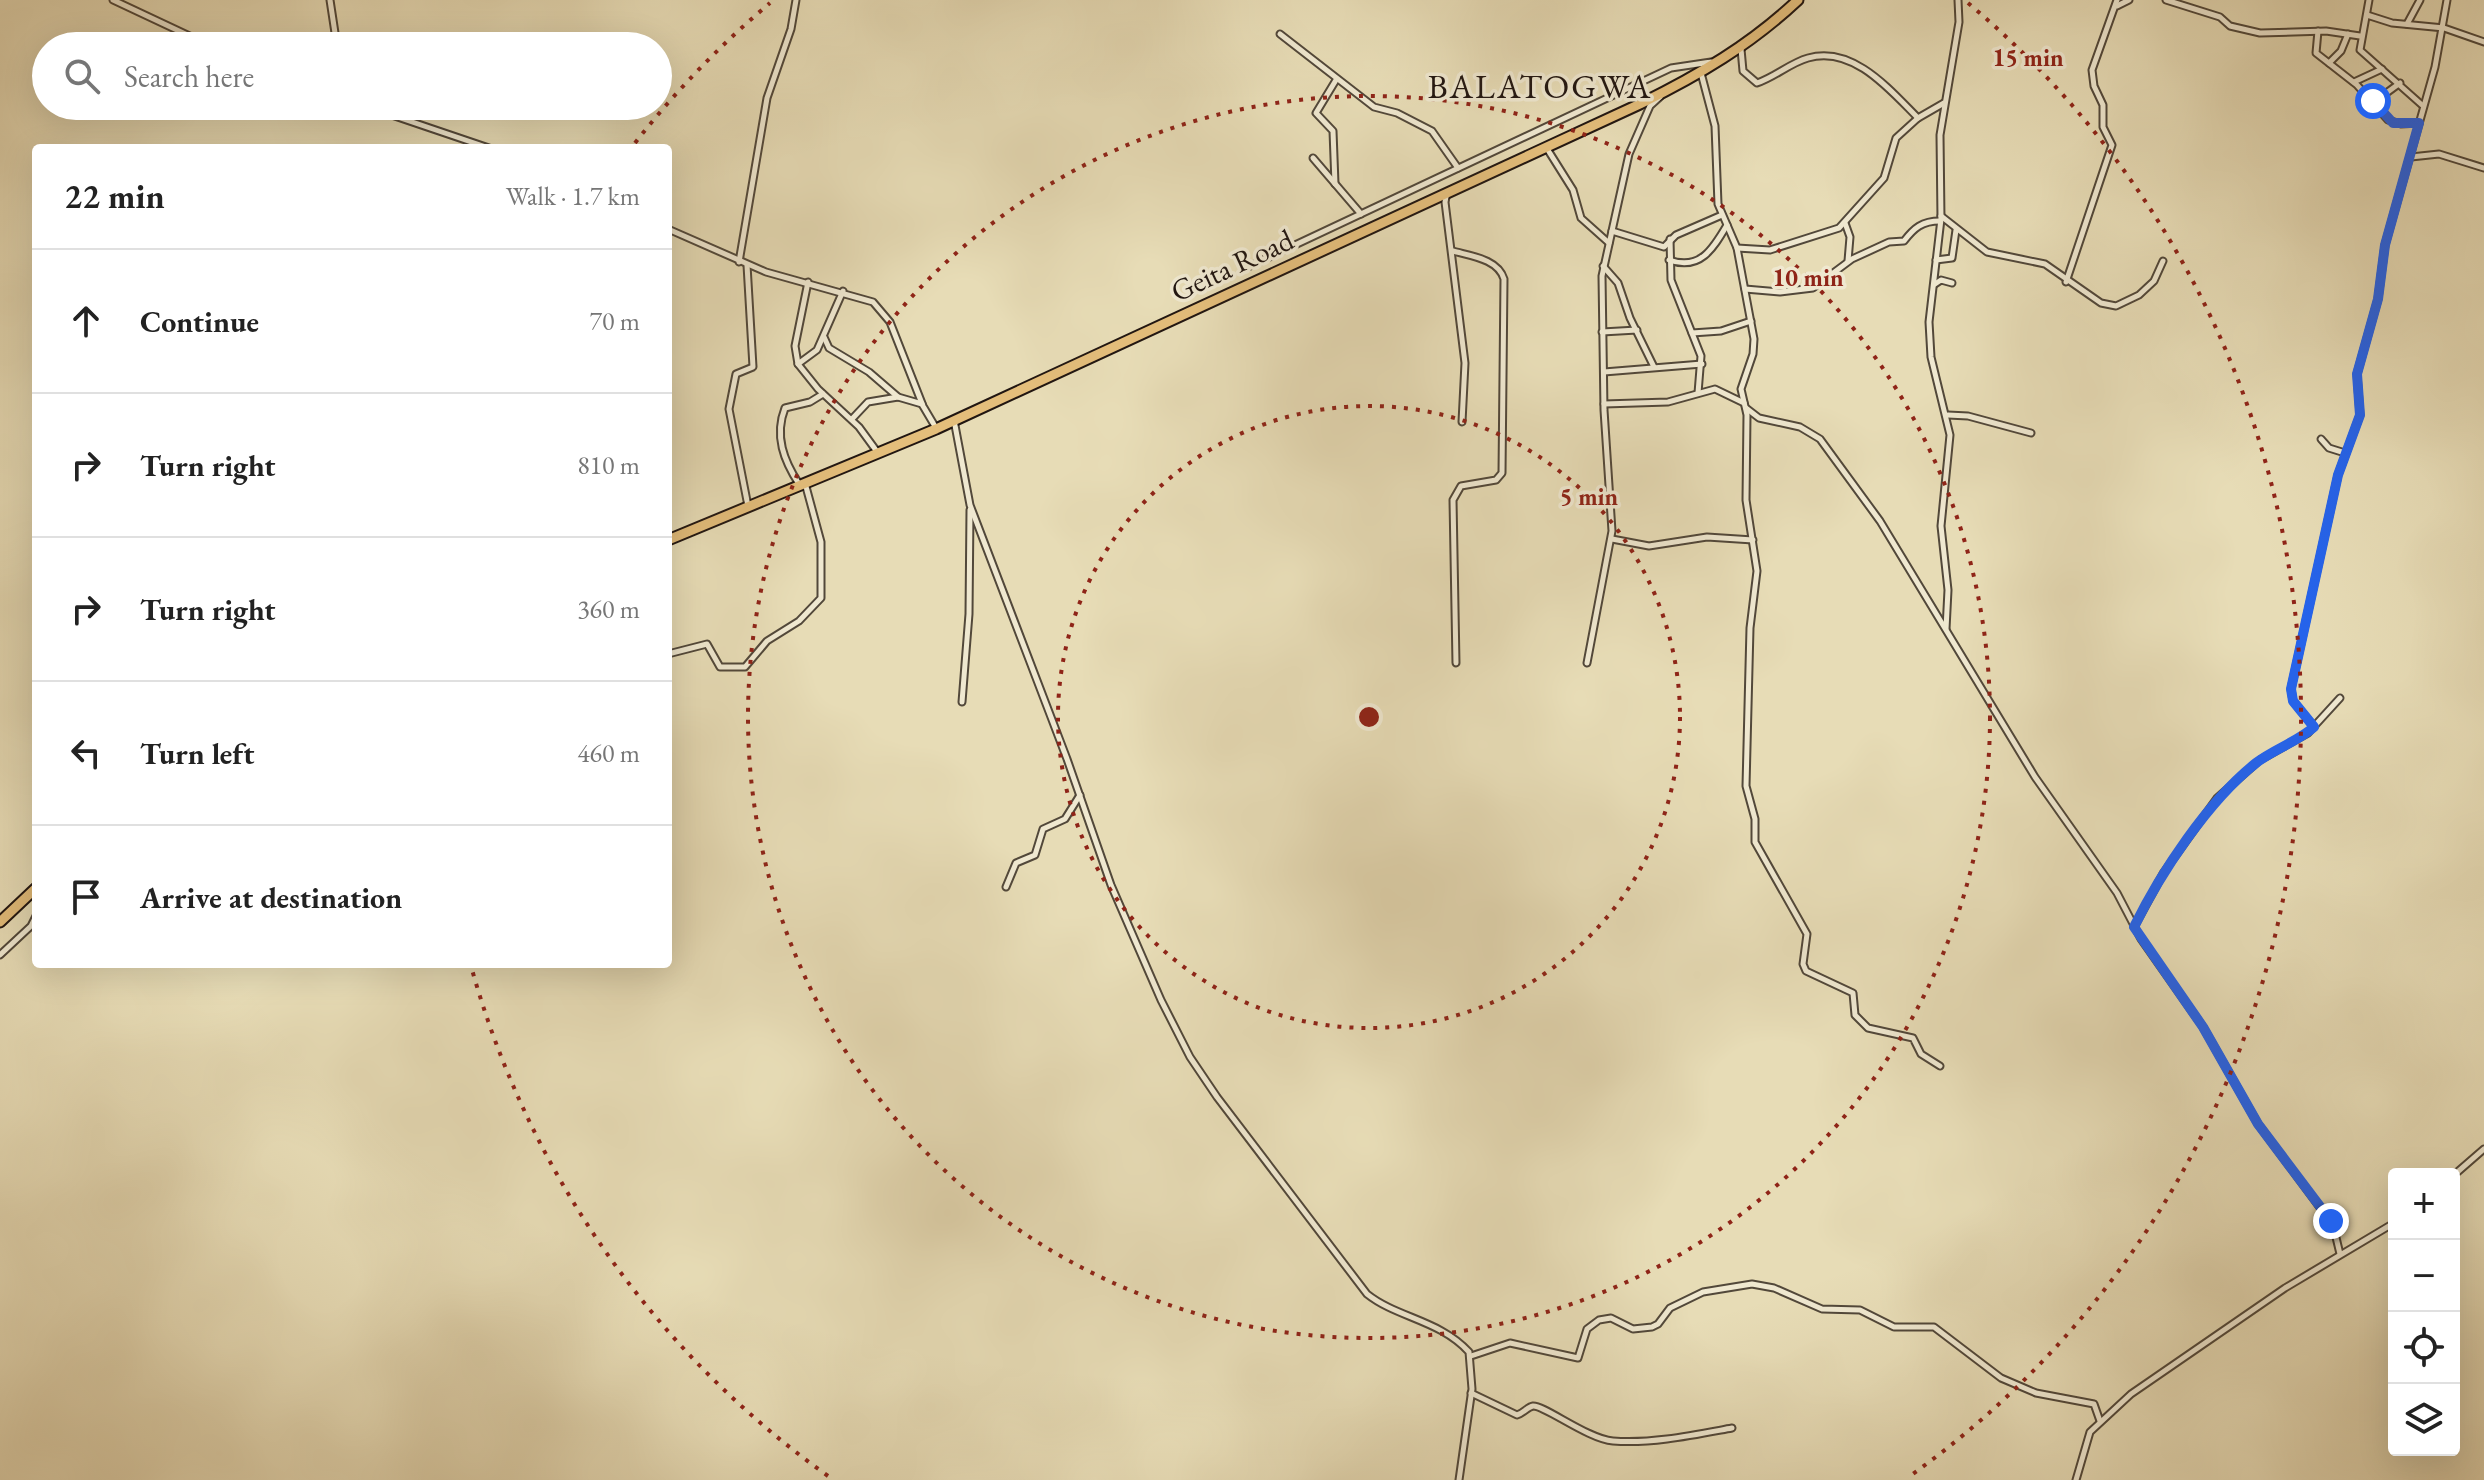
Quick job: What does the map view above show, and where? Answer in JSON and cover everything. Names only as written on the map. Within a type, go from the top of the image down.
[{"type":"highway","name":"Geita Road","points":[[672,538],[936,429],[1667,91],[1724,61],[1798,0]]},
{"type":"highway","points":[[0,922],[32,892]]},
{"type":"street","points":[[113,0],[181,32]]},
{"type":"street","points":[[330,0],[335,32]]},
{"type":"street","points":[[739,262],[767,98],[791,29],[796,0]]},
{"type":"street","points":[[1946,630],[1948,590],[1941,526],[1950,435],[1931,357],[1929,322],[1940,218],[1939,154],[1944,103],[1959,22],[1958,0]]},
{"type":"street","points":[[2066,282],[2112,145],[2103,127],[2103,105],[2094,86],[2092,70],[2117,3],[2129,0]]},
{"type":"street","points":[[2166,0],[2220,17],[2230,26],[2260,33],[2318,31],[2360,36]]},
{"type":"street","points":[[2188,8],[2189,0]]},
{"type":"street","points":[[2369,0],[2360,36],[2360,50],[2423,106]]},
{"type":"street","points":[[2407,25],[2420,0]]},
{"type":"street","points":[[2314,727],[2293,701],[2291,689],[2345,453],[2360,415],[2357,374],[2378,299],[2385,245],[2444,28],[2447,0]]},
{"type":"street","points":[[2367,15],[2407,25],[2444,28],[2484,42]]},
{"type":"street","points":[[2318,31],[2316,53],[2354,82],[2393,123],[2419,123]]},
{"type":"street","points":[[1280,34],[1374,107],[1397,113],[1432,131],[1458,168]]},
{"type":"street","points":[[2329,63],[2341,51],[2348,34]]},
{"type":"street","points":[[1741,49],[1743,71],[1757,83],[1807,58],[1823,56],[1850,62],[1885,85],[1918,118]]},
{"type":"street","points":[[1246,268],[1671,68],[1724,61]]},
{"type":"street","points":[[2354,82],[2383,69]]},
{"type":"street","points":[[1701,73],[1715,126],[1715,186],[1722,215],[1737,248],[1754,348],[1742,382],[1745,485],[1757,571],[1750,628],[1745,773],[1747,798],[1755,819],[1755,842],[1806,929],[1806,971],[1853,993],[1855,1015],[1868,1028],[1913,1038],[1921,1054],[1940,1066]]},
{"type":"street","points":[[1335,184],[1333,131],[1316,113],[1336,80]]},
{"type":"street","points":[[2374,102],[2400,83]]},
{"type":"street","points":[[1587,663],[1612,539],[1604,404],[1603,266],[1629,154],[1650,106],[1667,91]]},
{"type":"street","points":[[1737,248],[1758,251],[1790,245],[1845,223],[1884,178],[1896,138],[1918,118],[1944,103]]},
{"type":"street","points":[[406,120],[477,144]]},
{"type":"street","points":[[1547,147],[1573,190],[1581,218],[1609,243]]},
{"type":"street","points":[[2411,157],[2439,154],[2484,168]]},
{"type":"street","points":[[1313,158],[1361,214]]},
{"type":"street","points":[[1447,191],[1445,202],[1465,363],[1462,422]]},
{"type":"street","points":[[1612,231],[1664,247],[1670,239],[1722,215]]},
{"type":"street","points":[[1940,218],[1987,252],[2035,261],[2101,303],[2116,306],[2139,295],[2154,281],[2163,261]]},
{"type":"street","points":[[1745,289],[1780,292],[1813,288],[1848,261],[1889,242],[1904,241],[1912,230],[1940,218]]},
{"type":"street","points":[[1845,223],[1850,234],[1848,261]]},
{"type":"street","points":[[1669,260],[1705,258],[1727,225]]},
{"type":"street","points":[[1936,260],[1952,259],[1956,229]]},
{"type":"street","points":[[672,231],[747,265],[873,302],[886,315],[922,404],[936,429]]},
{"type":"street","points":[[1670,239],[1671,280],[1702,364],[1698,393]]},
{"type":"street","points":[[1453,251],[1491,263],[1504,279],[1502,473],[1496,480],[1461,486],[1453,500],[1456,663]]},
{"type":"street","points":[[747,265],[753,367],[736,374],[729,409],[738,470],[748,507]]},
{"type":"street","points":[[1603,266],[1618,283],[1630,318],[1654,367]]},
{"type":"street","points":[[1934,284],[1941,280],[1952,283]]},
{"type":"street","points":[[808,282],[795,346],[798,364],[823,394],[852,419],[878,453]]},
{"type":"street","points":[[798,364],[809,358],[824,337],[843,291]]},
{"type":"street","points":[[1692,333],[1721,331],[1751,321]]},
{"type":"street","points":[[1602,332],[1638,330]]},
{"type":"street","points":[[824,337],[829,348],[869,372],[898,397],[922,404]]},
{"type":"street","points":[[1604,372],[1702,364]]},
{"type":"street","points":[[1604,404],[1668,402],[1715,389],[1745,405],[1759,418],[1800,427],[1820,439],[1880,521],[2035,777],[2117,893],[2134,927],[2203,1027],[2258,1124],[2331,1221],[2340,1254]]},
{"type":"street","points":[[672,653],[707,644],[720,667],[745,667],[778,630],[799,621],[817,607],[823,592],[821,542],[803,484],[782,453],[782,414],[785,408],[810,402],[823,394]]},
{"type":"street","points":[[852,419],[868,402],[898,397]]},
{"type":"street","points":[[1947,415],[1976,418],[2031,433]]},
{"type":"street","points":[[953,419],[970,505],[1134,944],[1190,1057],[1367,1294],[1387,1306],[1427,1322],[1461,1344],[1471,1356],[1471,1393],[1459,1480]]},
{"type":"street","points":[[2321,439],[2329,448],[2345,453]]},
{"type":"street","points":[[962,702],[969,614],[970,505]]},
{"type":"street","points":[[1612,539],[1649,546],[1707,537],[1753,540]]},
{"type":"street","points":[[2134,927],[2164,872],[2217,798],[2260,760],[2314,727],[2340,698]]},
{"type":"street","points":[[1006,887],[1016,863],[1035,855],[1043,829],[1065,819],[1080,795]]},
{"type":"street","points":[[0,955],[32,924]]},
{"type":"street","points":[[2460,1170],[2484,1149]]},
{"type":"street","points":[[2076,1480],[2087,1440],[2100,1421],[2177,1360],[2388,1226]]},
{"type":"street","points":[[1471,1356],[1510,1343],[1578,1358],[1587,1329],[1599,1320],[1611,1318],[1633,1329],[1652,1327],[1670,1308],[1699,1294],[1752,1284],[1774,1288],[1822,1309],[1860,1310],[1894,1327],[1934,1327],[2001,1378],[2036,1393],[2094,1404],[2100,1421]]},
{"type":"street","points":[[1471,1393],[1517,1415],[1533,1406],[1547,1409],[1575,1429],[1612,1441],[1666,1438],[1732,1428]]},
{"type":"district","name":"BALATOGWA","points":[[1540,86]]},
{"type":"route","points":[[2331,1221],[2258,1124],[2221,1065],[2203,1027],[2134,927],[2164,872],[2202,824],[2217,798],[2279,746],[2308,733],[2314,727],[2293,701],[2291,689],[2338,475],[2360,415],[2357,374],[2378,299],[2385,245],[2419,123],[2393,123],[2373,101]]}]
